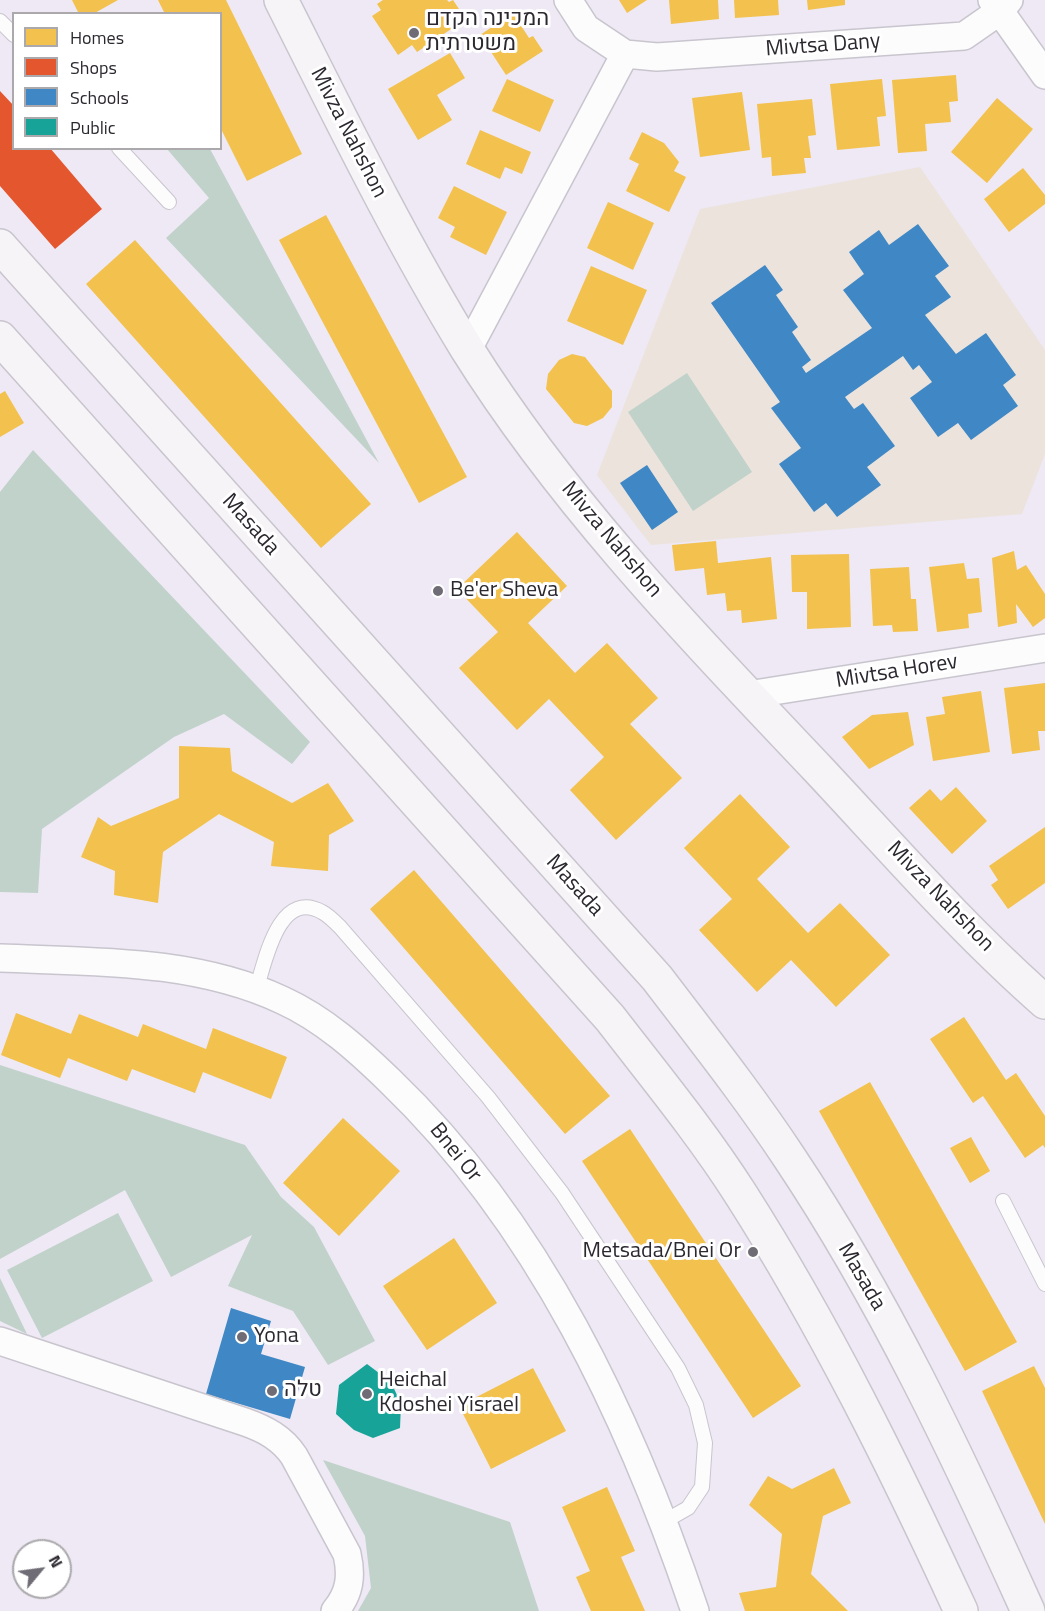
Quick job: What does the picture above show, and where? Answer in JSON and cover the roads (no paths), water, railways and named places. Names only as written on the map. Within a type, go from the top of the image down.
[{"type":"main road","name":"Mivza Nahshon","points":[[281,0],[387,210],[468,349],[559,480],[640,577],[748,696],[958,918],[1045,1002]]},
{"type":"main road","name":"Masada","points":[[0,246],[657,978],[727,1070],[789,1157],[897,1339],[1028,1611]]},
{"type":"main road","points":[[0,338],[602,1009],[671,1098],[738,1191],[843,1368],[961,1611]]},
{"type":"street","name":"Mivtsa Dany","points":[[568,0],[586,28],[625,54],[657,57],[964,36],[1000,4]]},
{"type":"street","points":[[1000,4],[1045,75]]},
{"type":"street","points":[[468,349],[625,54]]},
{"type":"street","name":"Mivtsa Horev","points":[[748,696],[1045,648]]},
{"type":"street","name":"Bnei Or","points":[[0,958],[123,963],[183,970],[231,980],[282,1000],[322,1022],[365,1057],[420,1109],[469,1169],[517,1234],[581,1342],[624,1426],[664,1521],[695,1611]]},
{"type":"street","points":[[1,1341],[245,1422],[283,1442],[294,1456],[347,1554],[350,1567],[348,1589],[335,1611]]},
{"type":"lane","points":[[0,21],[12,33]]},
{"type":"lane","points":[[121,150],[169,202]]},
{"type":"lane","points":[[256,990],[278,924],[292,912],[308,908],[322,912],[340,927],[488,1097],[562,1193],[678,1368],[696,1405],[705,1443],[702,1487],[688,1508],[664,1521]]},
{"type":"lane","points":[[1003,1201],[1045,1284]]},
{"type":"place","name":"המכינה הקדם משטרתית","points":[[414,33]]},
{"type":"place","name":"Be'er Sheva","points":[[438,591]]},
{"type":"place","name":"Metsada/Bnei Or","points":[[753,1252]]},
{"type":"place","name":"Yona","points":[[242,1337]]},
{"type":"place","name":"טלה","points":[[272,1391]]},
{"type":"place","name":"Heichal Kdoshei Yisrael","points":[[367,1394]]}]
